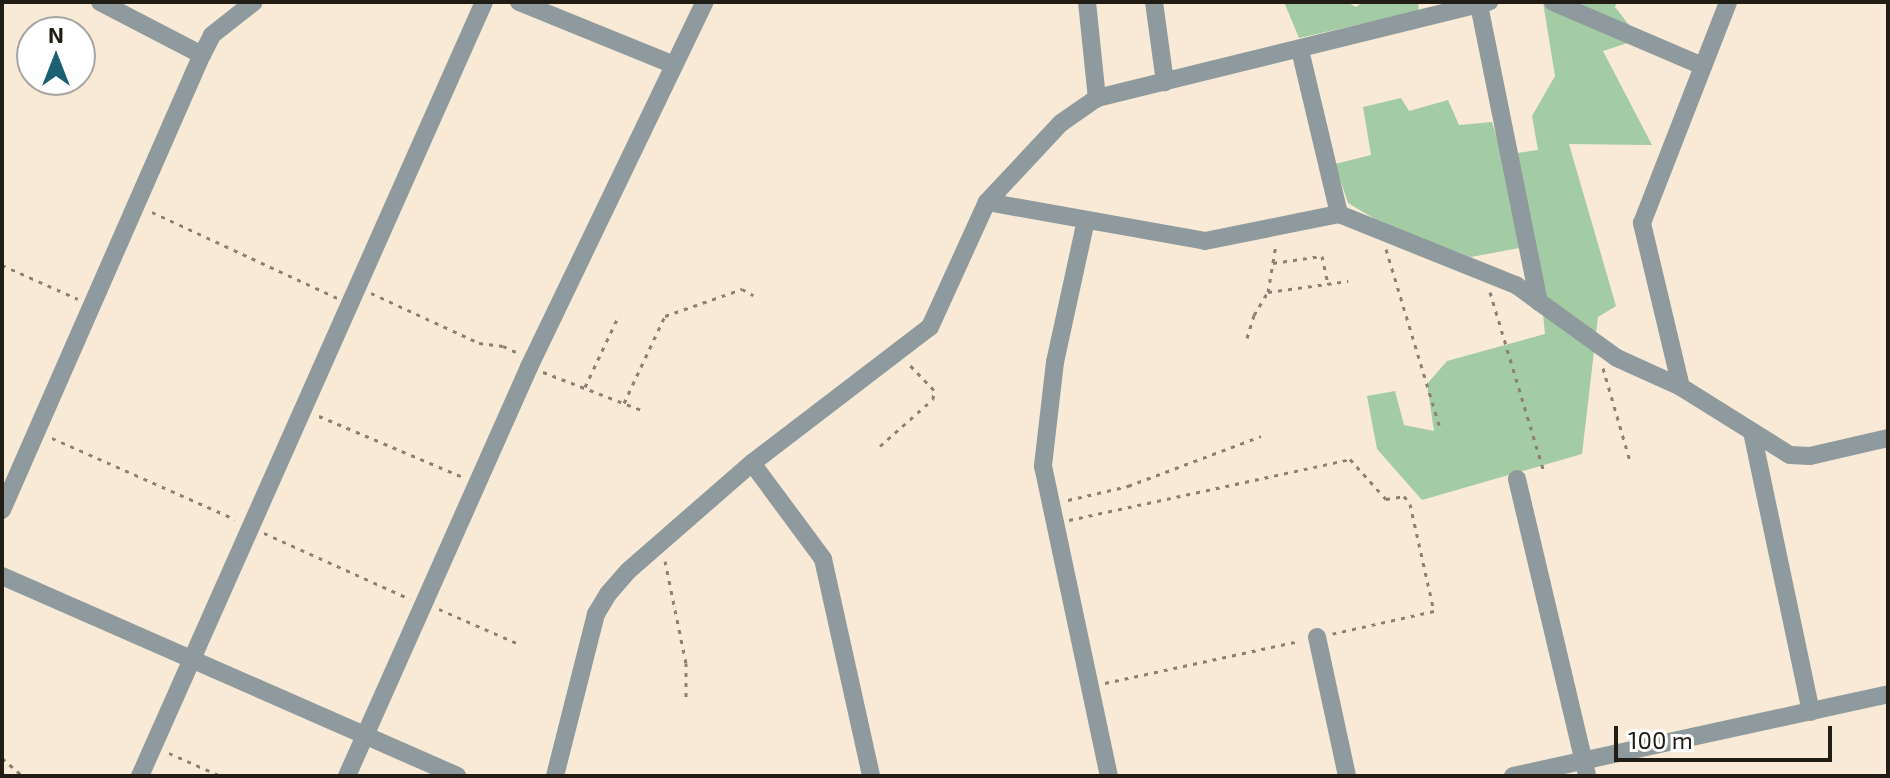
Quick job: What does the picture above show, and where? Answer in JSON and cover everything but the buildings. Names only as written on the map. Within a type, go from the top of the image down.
[{"type":"street","points":[[100,2],[202,55]]},
{"type":"street","points":[[2,510],[202,55],[212,35],[254,2]]},
{"type":"street","points":[[140,776],[348,302],[484,2]]},
{"type":"street","points":[[519,2],[674,65]]},
{"type":"street","points":[[347,776],[531,363],[705,2]]},
{"type":"street","points":[[1087,2],[1097,98]]},
{"type":"street","points":[[1154,2],[1165,82]]},
{"type":"street","points":[[1553,2],[1702,66]]},
{"type":"street","points":[[1681,387],[1642,223],[1728,2]]},
{"type":"street","points":[[555,776],[596,614],[628,571],[752,463],[936,319],[987,202],[1061,123],[1097,98],[1484,3],[1539,302]]},
{"type":"street","points":[[1300,50],[1339,214]]},
{"type":"street","points":[[987,202],[1205,241],[1339,214],[1516,285],[1603,349],[1681,387],[1752,432],[1799,457],[1888,438]]},
{"type":"street","points":[[1086,220],[1055,362],[1043,466],[1109,776]]},
{"type":"street","points":[[1752,432],[1811,712]]},
{"type":"street","points":[[752,463],[823,559],[871,776]]},
{"type":"street","points":[[1517,479],[1586,768]]},
{"type":"street","points":[[2,576],[457,776]]},
{"type":"street","points":[[1317,637],[1347,776]]},
{"type":"street","points":[[1513,776],[1586,768],[1888,694]]},
{"type":"path","points":[[137,205],[348,302]]},
{"type":"path","points":[[1247,338],[1254,315],[1268,292],[1276,229]]},
{"type":"path","points":[[1383,234],[1439,425]]},
{"type":"path","points":[[1273,263],[1322,256],[1328,284]]},
{"type":"path","points":[[2,265],[92,306]]},
{"type":"path","points":[[1488,276],[1543,469]]},
{"type":"path","points":[[1268,292],[1348,281]]},
{"type":"path","points":[[357,283],[479,343],[503,346],[585,388],[644,411]]},
{"type":"path","points":[[624,403],[665,316],[742,289],[753,295]]},
{"type":"path","points":[[585,388],[619,315]]},
{"type":"path","points":[[1603,349],[1601,362],[1630,461]]},
{"type":"path","points":[[880,446],[934,394],[931,385],[896,353]]},
{"type":"path","points":[[302,407],[439,469],[478,482]]},
{"type":"path","points":[[37,431],[249,525],[395,595],[424,602],[517,643]]},
{"type":"path","points":[[1052,504],[1128,486],[1261,436]]},
{"type":"path","points":[[1056,523],[1350,459],[1386,499],[1404,496],[1410,504],[1434,611],[1089,687]]},
{"type":"path","points":[[655,546],[669,570],[675,596],[686,663],[686,699]]},
{"type":"path","points":[[153,746],[221,776]]},
{"type":"path","points":[[2,758],[23,776]]},
{"type":"green space","points":[[1284,2],[1347,2],[1356,7],[1363,2],[1418,2],[1419,11],[1299,38]]},
{"type":"green space","points":[[1543,2],[1617,2],[1615,7],[1640,39],[1603,51],[1652,145],[1569,144],[1616,306],[1598,317],[1582,454],[1422,500],[1377,449],[1367,396],[1395,391],[1404,425],[1434,431],[1427,384],[1447,361],[1545,334],[1536,245],[1471,257],[1385,225],[1348,203],[1335,164],[1371,155],[1363,107],[1401,98],[1409,111],[1448,100],[1459,125],[1492,122],[1502,155],[1538,150],[1532,116],[1555,76]]}]
